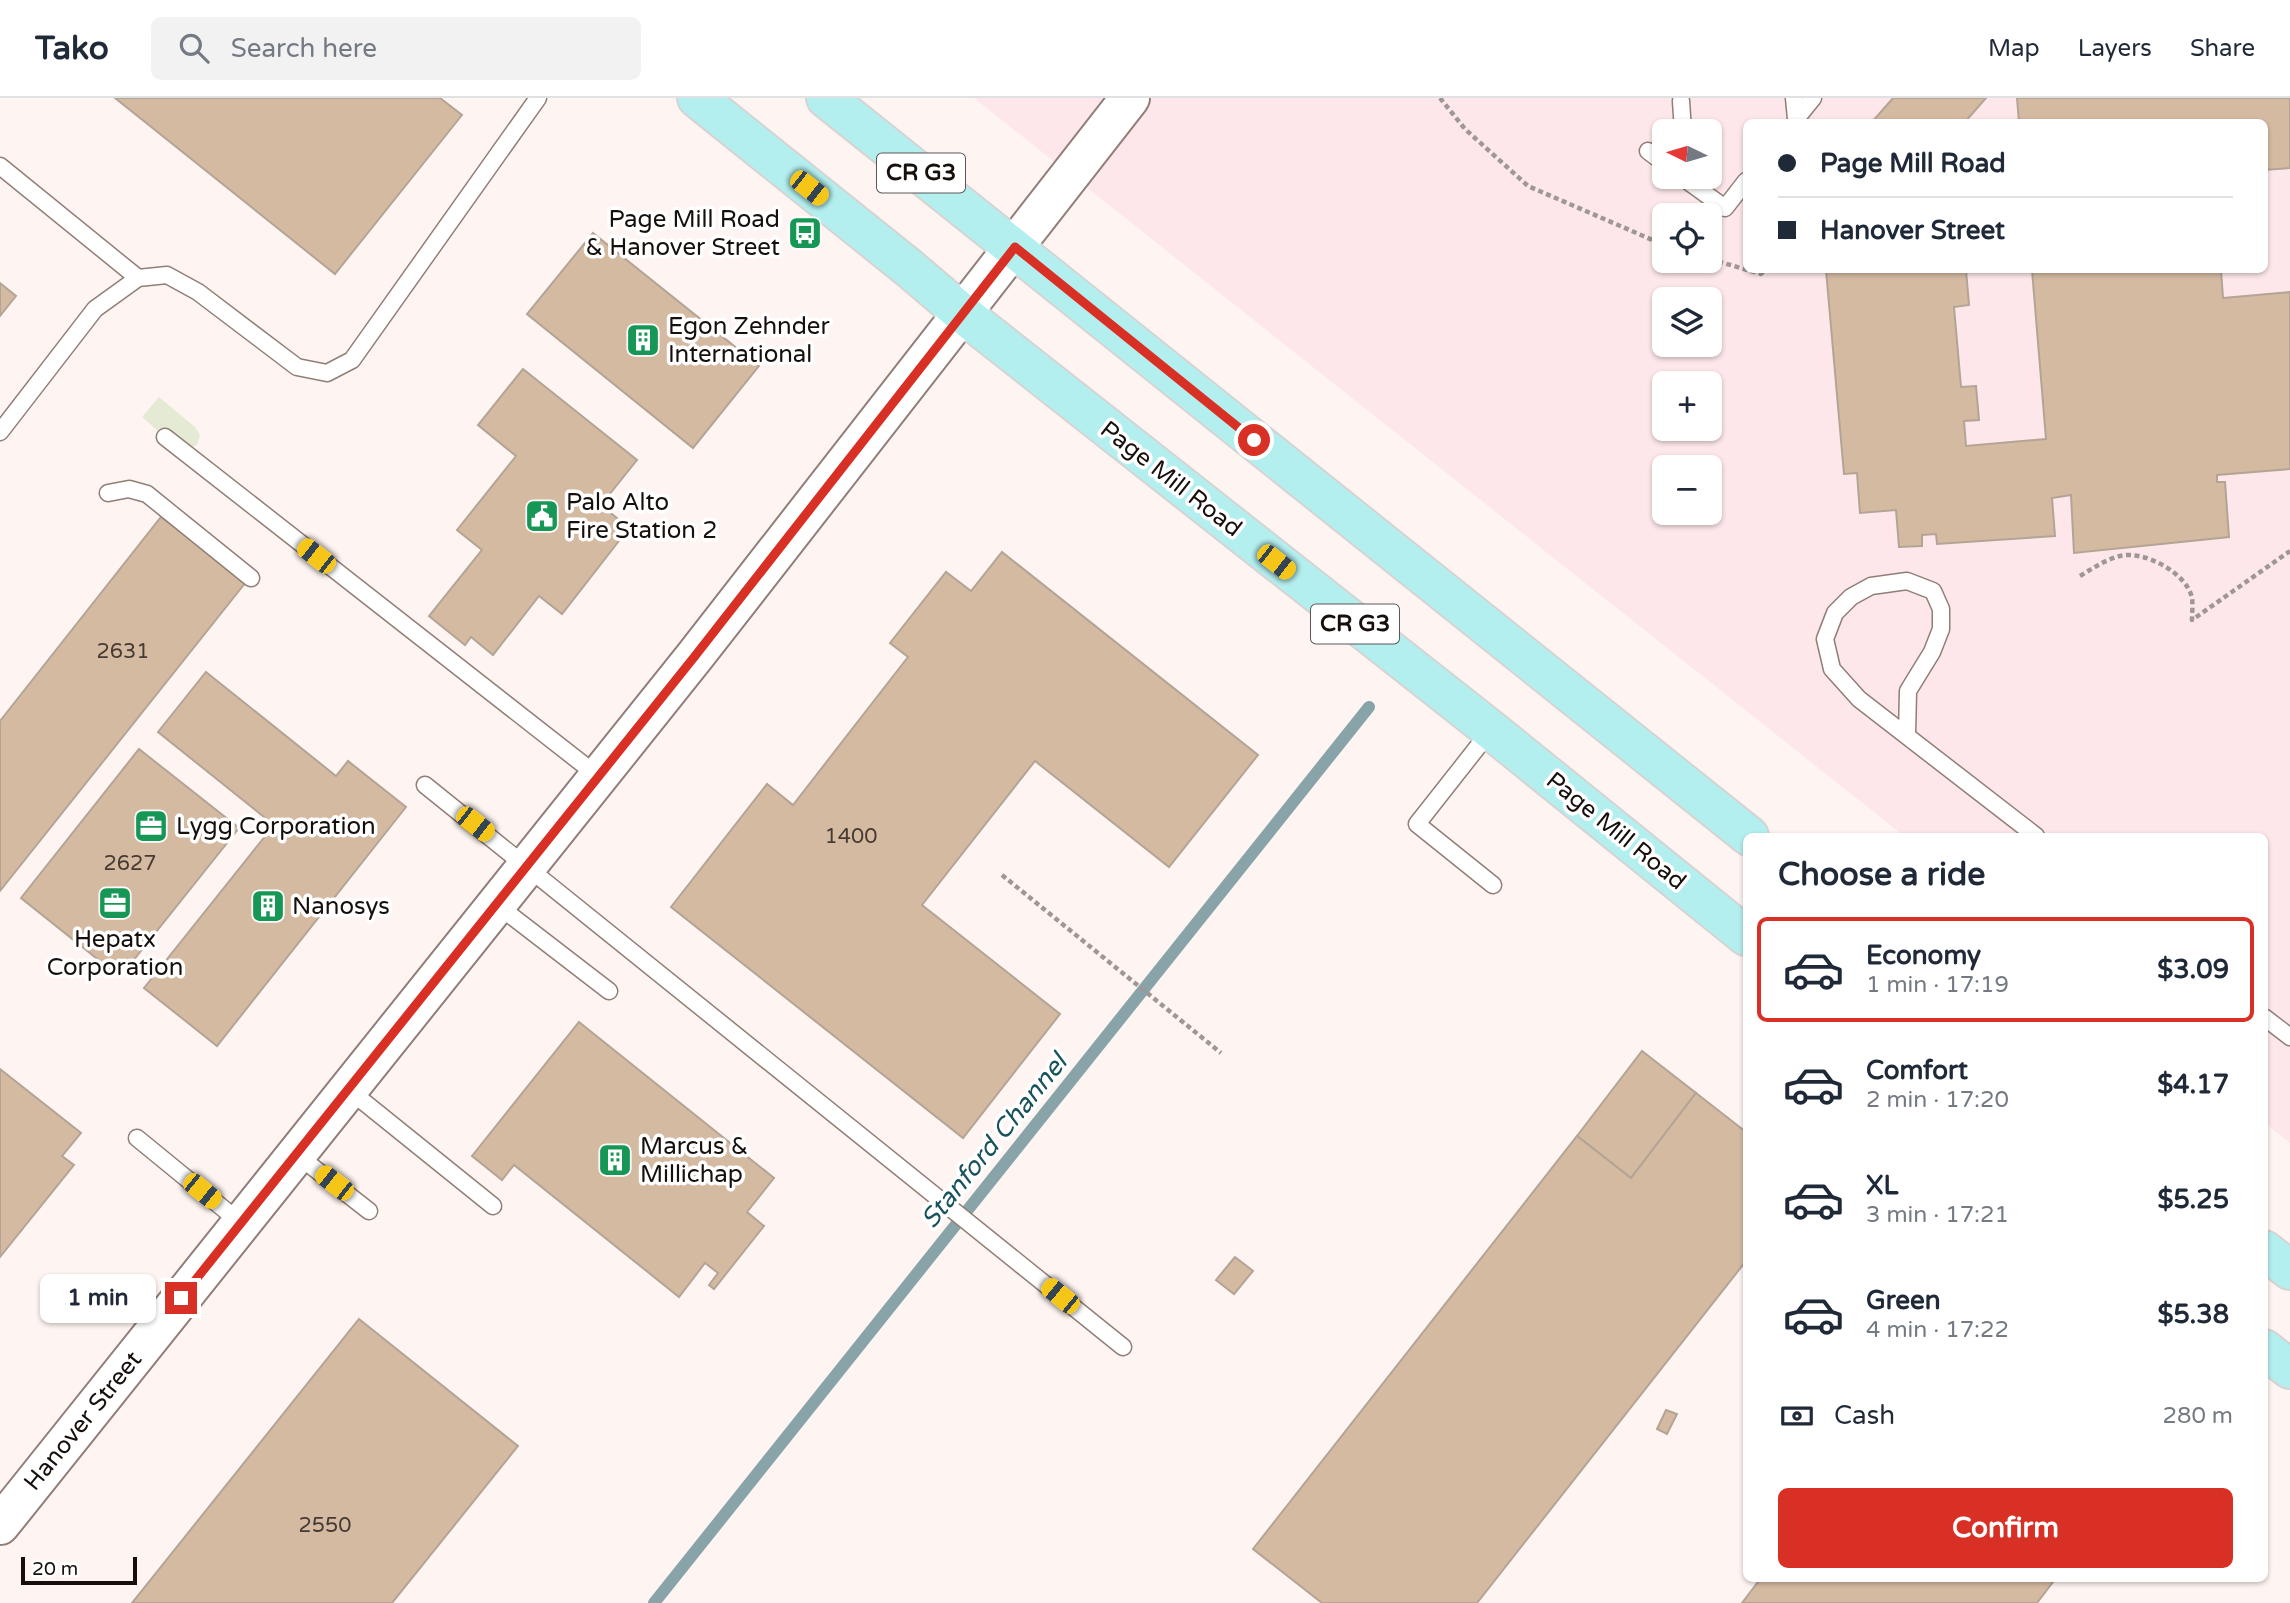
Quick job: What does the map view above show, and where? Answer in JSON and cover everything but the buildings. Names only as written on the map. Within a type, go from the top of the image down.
[{"type":"main road","name":"Page Mill Road","points":[[697,98],[963,314],[1491,730],[1743,934]]},
{"type":"main road","name":"CR G3","points":[[827,98],[1745,833]]},
{"type":"main road","points":[[2268,1253],[2290,1270]]},
{"type":"main road","points":[[2268,1352],[2290,1369]]},
{"type":"street","name":"Hanover Street","points":[[0,1525],[527,866],[1130,98]]},
{"type":"lane","points":[[0,432],[95,309],[138,278],[167,275],[198,292],[297,367],[327,373],[352,360],[538,98]]},
{"type":"lane","points":[[1794,98],[1795,119]]},
{"type":"lane","points":[[1796,119],[1813,98]]},
{"type":"lane","points":[[1681,101],[1682,119]]},
{"type":"lane","points":[[1648,151],[1652,154]]},
{"type":"lane","points":[[0,166],[138,278]]},
{"type":"lane","points":[[1700,189],[1725,208],[1743,185]]},
{"type":"lane","points":[[165,438],[598,776]]},
{"type":"lane","points":[[108,493],[130,489],[147,494],[251,578]]},
{"type":"lane","points":[[1907,734],[1908,691],[1932,652],[1941,629],[1941,609],[1933,591],[1907,581],[1871,586],[1852,597],[1835,613],[1825,639],[1832,669],[1859,699],[2032,833]]},
{"type":"lane","points":[[1491,730],[1418,824],[1493,886]]},
{"type":"lane","points":[[425,785],[1123,1347]]},
{"type":"lane","points":[[496,904],[609,991]]},
{"type":"lane","points":[[2268,1020],[2290,1037]]},
{"type":"lane","points":[[349,1090],[493,1206]]},
{"type":"lane","points":[[137,1139],[242,1223]]},
{"type":"lane","points":[[296,1154],[369,1211]]},
{"type":"path","points":[[1440,98],[1465,129],[1528,186],[1652,240]]},
{"type":"path","points":[[1722,263],[1743,269]]},
{"type":"path","points":[[2080,576],[2101,563],[2123,555],[2152,559],[2180,579],[2192,596],[2192,620],[2290,551]]},
{"type":"path","points":[[1002,875],[1220,1053]]},
{"type":"shaded area","points":[[974,98],[2290,98],[2290,1143],[2268,1125],[2268,833],[1900,833]]},
{"type":"green space","points":[[159,397],[195,427],[200,435],[197,445],[183,447],[175,444],[142,417]]},
{"type":"waterway","name":"Stanford Channel","points":[[654,1603],[1369,707]]},
{"type":"place","name":"Page Mill Road & Hanover Street","points":[[805,233]]},
{"type":"place","name":"Egon Zehnder International","points":[[643,340]]},
{"type":"place","name":"Palo Alto Fire Station 2","points":[[542,516]]},
{"type":"place","name":"Lygg Corporation","points":[[151,826]]},
{"type":"place","name":"Hepatx Corporation","points":[[115,903]]},
{"type":"place","name":"Nanosys","points":[[268,906]]},
{"type":"place","name":"Marcus & Millichap","points":[[615,1160]]},
{"type":"route","points":[[181,1298],[695,656],[1015,247],[1254,440]]}]
